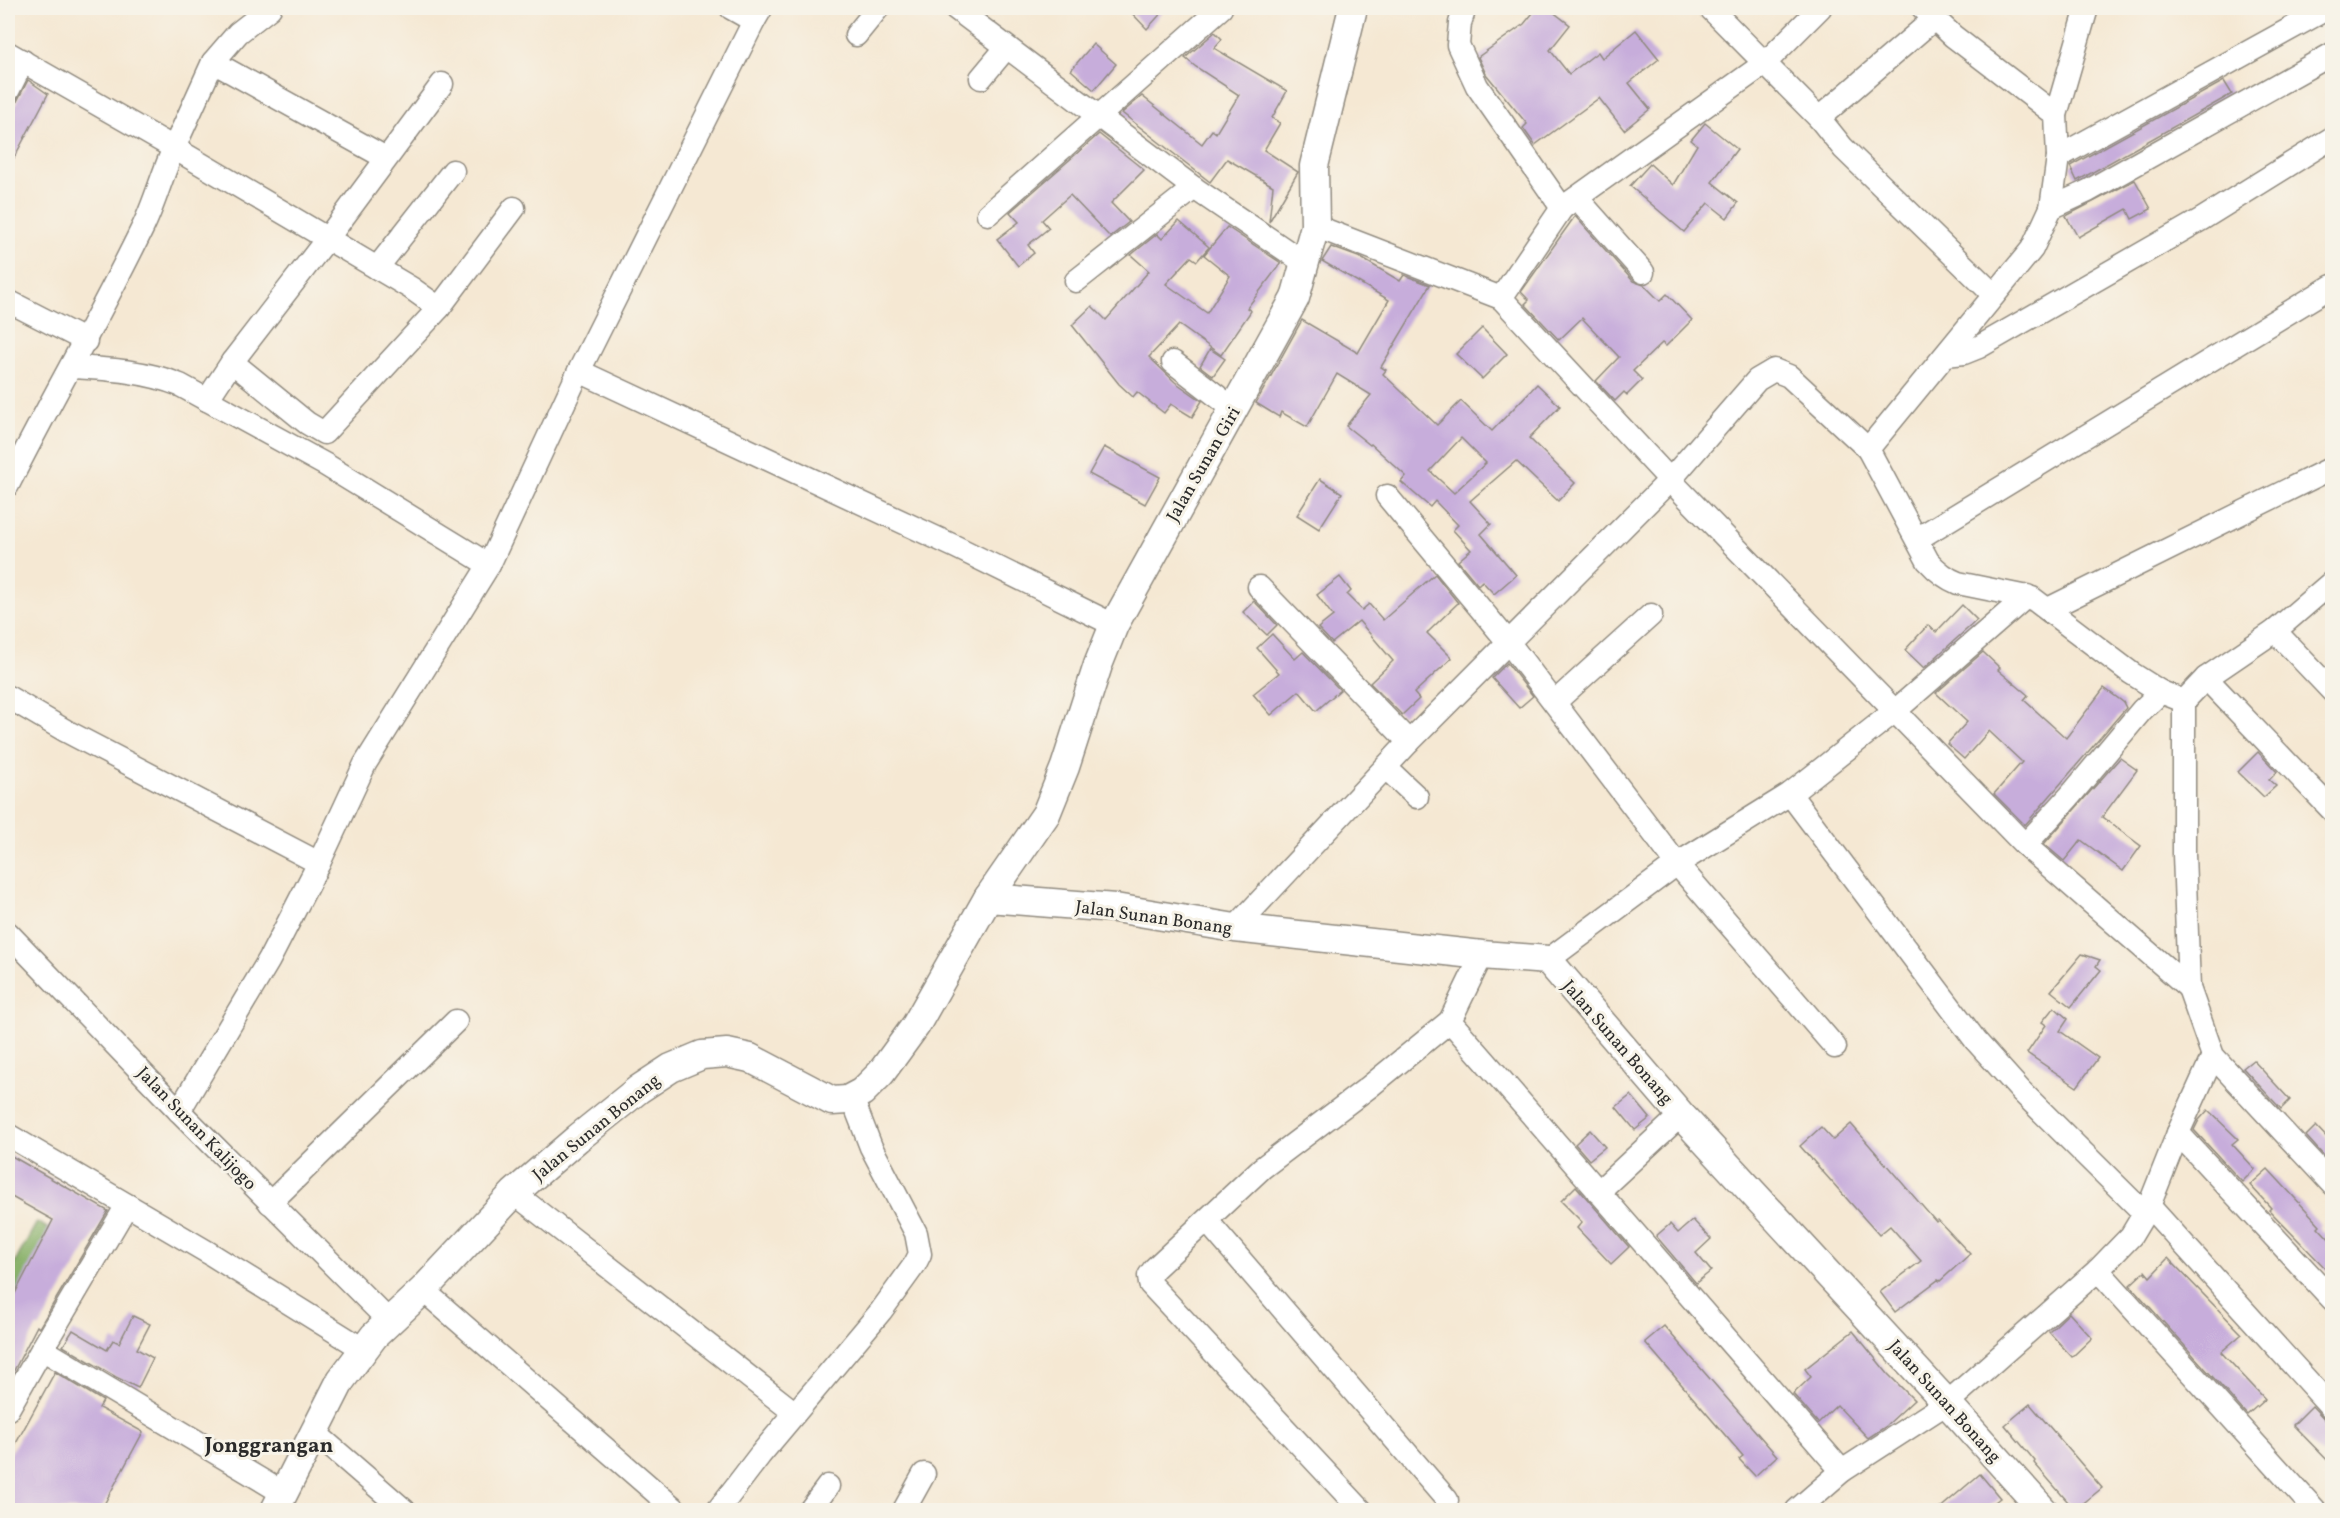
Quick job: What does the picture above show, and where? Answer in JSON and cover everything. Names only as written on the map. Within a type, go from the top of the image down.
[{"type":"street","points":[[8,485],[38,425],[72,367],[143,227],[174,148],[213,62],[238,33],[270,8]]},
{"type":"street","points":[[179,1111],[269,960],[319,863],[365,764],[489,565],[579,371],[758,14],[730,8]]},
{"type":"street","points":[[856,34],[878,8]]},
{"type":"street","points":[[955,8],[1194,188],[1306,264]]},
{"type":"street","points":[[987,214],[1221,8]]},
{"type":"street","name":"Jalan Sunan Giri","points":[[988,898],[1046,814],[1065,767],[1098,665],[1114,625],[1295,298],[1315,226],[1314,166],[1353,8]]},
{"type":"street","points":[[1465,8],[1460,23],[1458,45],[1477,86],[1569,203],[1643,272]]},
{"type":"street","points":[[1710,8],[1819,118],[1843,148],[1994,295]]},
{"type":"street","points":[[1501,298],[1569,203],[1764,64],[1820,8]]},
{"type":"street","points":[[1868,449],[2032,249],[2051,208],[2058,157],[2056,115],[2087,8]]},
{"type":"street","points":[[2058,157],[2328,8]]},
{"type":"street","points":[[1819,118],[1929,13],[1953,36],[2056,115]]},
{"type":"street","points":[[981,78],[1006,48]]},
{"type":"street","points":[[2051,208],[2088,191],[2332,54]]},
{"type":"street","points":[[8,91],[15,57],[377,268],[439,308]]},
{"type":"street","points":[[213,62],[386,159]]},
{"type":"street","points":[[207,400],[232,362],[442,84]]},
{"type":"street","points":[[1946,355],[1964,353],[1979,347],[2202,219],[2332,138]]},
{"type":"street","points":[[377,268],[453,171]]},
{"type":"street","points":[[1076,281],[1194,188]]},
{"type":"street","points":[[309,455],[324,433],[439,308],[514,208]]},
{"type":"street","points":[[1315,226],[1501,298],[1670,480],[2025,845],[2189,988]]},
{"type":"street","points":[[1917,539],[2332,286]]},
{"type":"street","points":[[8,301],[86,340]]},
{"type":"street","points":[[232,362],[307,423],[324,433]]},
{"type":"street","points":[[1173,362],[1235,410]]},
{"type":"street","points":[[72,367],[116,370],[163,378],[309,455],[489,565]]},
{"type":"street","points":[[1235,928],[1409,742],[1670,480],[1757,380],[1774,370],[1789,376],[1868,449],[1928,561],[1947,578],[2027,596],[2048,609],[2107,656],[2161,692],[2184,701]]},
{"type":"street","points":[[579,371],[956,547],[1114,625]]},
{"type":"street","points":[[2048,609],[2332,468]]},
{"type":"street","points":[[1387,496],[1509,643],[1677,864],[1835,1047]]},
{"type":"street","points":[[2332,582],[2275,631],[2206,678],[2184,701],[2184,854],[2189,988],[2213,1056],[2332,1184]]},
{"type":"street","points":[[1259,586],[1409,742]]},
{"type":"street","points":[[1548,960],[1677,864],[1790,794],[1895,711],[2027,596]]},
{"type":"street","points":[[1555,702],[1651,615]]},
{"type":"street","points":[[2275,631],[2332,691]]},
{"type":"street","points":[[2206,678],[2332,810]]},
{"type":"street","points":[[2025,845],[2070,797],[2142,710],[2161,692]]},
{"type":"street","points":[[8,697],[66,730],[319,863]]},
{"type":"street","points":[[1386,768],[1417,797]]},
{"type":"street","points":[[1790,794],[1976,1041],[2021,1092],[2147,1210],[2332,1408]]},
{"type":"street","points":[[718,1510],[795,1413],[881,1311],[920,1254],[916,1233],[871,1147],[852,1098],[862,1092],[881,1073],[916,1025],[988,898]]},
{"type":"street","name":"Jalan Sunan Bonang","points":[[988,898],[1115,908],[1235,928],[1548,960],[1681,1115],[2043,1510]]},
{"type":"street","name":"Jalan Sunan Kalijogo","points":[[8,933],[179,1111],[389,1322]]},
{"type":"street","points":[[1361,1510],[1150,1284],[1149,1276],[1262,1168],[1370,1087],[1450,1022],[1482,955]]},
{"type":"street","points":[[270,1203],[456,1021]]},
{"type":"street","points":[[1450,1022],[1842,1471]]},
{"type":"street","name":"Jalan Sunan Bonang","points":[[279,1502],[341,1380],[363,1348],[423,1290],[514,1193],[578,1137],[639,1089],[671,1068],[702,1055],[727,1053],[750,1058],[824,1098],[839,1102],[852,1098]]},
{"type":"street","points":[[1804,1508],[1842,1471],[1947,1403],[2097,1270],[2131,1236],[2147,1210],[2178,1133],[2213,1056]]},
{"type":"street","points":[[1598,1192],[1681,1115]]},
{"type":"street","points":[[2178,1133],[2332,1299]]},
{"type":"street","points":[[8,1135],[363,1348]]},
{"type":"street","points":[[514,1193],[795,1413]]},
{"type":"street","points":[[8,1409],[127,1205]]},
{"type":"street","points":[[1207,1221],[1446,1507]]},
{"type":"street","points":[[2097,1270],[2315,1510]]},
{"type":"street","points":[[423,1290],[676,1510]]},
{"type":"street","points":[[42,1349],[279,1502]]},
{"type":"street","points":[[314,1432],[404,1510]]},
{"type":"street","points":[[904,1510],[924,1474]]},
{"type":"street","points":[[810,1510],[828,1486]]},
{"type":"green space","points":[[37,1222],[52,1231],[8,1311],[8,1275]]},
{"type":"building","points":[[1127,8],[1166,8],[1147,29]]},
{"type":"building","points":[[1537,8],[1548,8],[1570,25],[1550,50],[1569,74],[1598,52],[1602,58],[1636,30],[1659,59],[1629,83],[1650,109],[1624,130],[1599,98],[1535,145],[1523,128],[1527,124],[1486,74],[1478,57],[1524,24]]},
{"type":"building","points":[[1215,32],[1222,39],[1214,48],[1287,91],[1272,118],[1280,123],[1264,150],[1298,172],[1269,222],[1273,186],[1227,159],[1210,182],[1122,113],[1142,96],[1202,144],[1212,130],[1216,133],[1239,95],[1185,58]]},
{"type":"building","points":[[1093,44],[1116,64],[1094,90],[1071,70]]},
{"type":"building","points":[[28,80],[48,94],[8,169],[8,119]]},
{"type":"building","points":[[2224,81],[2232,94],[2077,181],[2070,166]]},
{"type":"building","points":[[1705,123],[1737,149],[1712,182],[1738,203],[1727,218],[1708,203],[1684,232],[1630,186],[1650,164],[1673,185],[1697,145],[1691,140]]},
{"type":"building","points":[[1099,134],[1144,170],[1111,203],[1129,222],[1110,237],[1070,195],[1042,220],[1049,228],[1028,245],[1034,253],[1018,266],[997,239],[1019,222],[1010,212]]},
{"type":"building","points":[[2135,180],[2151,209],[2132,219],[2127,209],[2078,237],[2066,216]]},
{"type":"building","points":[[1575,216],[1633,281],[1644,285],[1660,301],[1667,294],[1692,320],[1666,346],[1662,343],[1633,371],[1642,380],[1627,395],[1624,392],[1615,401],[1596,381],[1619,357],[1582,318],[1559,340],[1525,304],[1529,300],[1521,292]]},
{"type":"building","points":[[1179,221],[1209,247],[1197,261],[1191,257],[1166,284],[1207,313],[1230,276],[1204,255],[1227,227],[1281,263],[1247,308],[1251,311],[1221,355],[1179,325],[1149,357],[1175,382],[1202,401],[1192,417],[1171,404],[1164,413],[1137,392],[1133,397],[1119,384],[1072,325],[1092,306],[1106,320],[1149,271],[1131,255],[1157,234],[1162,239]]},
{"type":"building","points":[[1331,247],[1361,258],[1400,281],[1404,275],[1430,285],[1381,367],[1386,370],[1383,374],[1437,425],[1461,401],[1492,431],[1537,384],[1560,406],[1529,438],[1575,483],[1558,501],[1516,461],[1470,501],[1491,524],[1481,534],[1516,575],[1494,594],[1482,581],[1478,585],[1458,561],[1471,550],[1453,530],[1458,525],[1435,501],[1430,507],[1401,482],[1406,476],[1371,444],[1346,426],[1371,395],[1337,374],[1307,427],[1281,412],[1279,417],[1256,403],[1302,320],[1358,353],[1389,300],[1322,261]],"holes":[[[1461,438],[1486,463],[1454,493],[1430,471]]]},
{"type":"building","points":[[1482,328],[1507,354],[1482,379],[1456,354]]},
{"type":"building","points":[[1210,349],[1225,359],[1213,376],[1200,366]]},
{"type":"building","points":[[1104,447],[1160,477],[1145,504],[1089,474]]},
{"type":"building","points":[[1320,479],[1342,493],[1319,529],[1297,515]]},
{"type":"building","points":[[1435,574],[1458,603],[1427,633],[1452,658],[1414,693],[1419,699],[1402,715],[1370,683],[1393,661],[1359,621],[1332,643],[1318,628],[1333,616],[1317,595],[1340,577],[1351,591],[1347,595],[1362,610],[1369,604],[1383,620]]},
{"type":"building","points":[[1254,601],[1277,625],[1267,635],[1243,612]]},
{"type":"building","points":[[1962,605],[1977,620],[1924,668],[1905,650],[1928,625],[1936,632]]},
{"type":"building","points":[[1272,634],[1295,659],[1303,652],[1340,690],[1316,711],[1299,691],[1271,715],[1253,694],[1279,673],[1257,648]]},
{"type":"building","points":[[1983,652],[2000,668],[1998,670],[2028,695],[2024,700],[2066,738],[2104,688],[2123,702],[2126,708],[2025,825],[1994,794],[2022,762],[1989,731],[1964,759],[1947,744],[1967,722],[1936,693]]},
{"type":"building","points":[[1507,663],[1533,696],[1519,708],[1492,678]]},
{"type":"building","points":[[2258,752],[2277,772],[2269,780],[2276,786],[2264,797],[2238,772]]},
{"type":"building","points":[[2120,758],[2137,770],[2102,817],[2141,846],[2123,871],[2081,840],[2064,861],[2044,844]]},
{"type":"building","points":[[2082,954],[2100,960],[2096,966],[2101,970],[2071,1007],[2051,991]]},
{"type":"building","points":[[2054,1007],[2068,1019],[2060,1031],[2098,1058],[2077,1087],[2027,1053],[2046,1025],[2042,1022]]},
{"type":"building","points":[[2253,1060],[2290,1100],[2281,1109],[2243,1068]]},
{"type":"building","points":[[1631,1095],[1650,1118],[1635,1130],[1616,1107]]},
{"type":"building","points":[[2208,1110],[2238,1139],[2232,1144],[2255,1169],[2242,1182],[2194,1130]]},
{"type":"building","points":[[1851,1124],[1936,1222],[1938,1220],[1970,1254],[1940,1281],[1938,1280],[1895,1312],[1880,1292],[1921,1261],[1890,1226],[1879,1235],[1800,1146],[1821,1127],[1833,1140]]},
{"type":"building","points":[[2316,1126],[2332,1143],[2332,1165],[2306,1136]]},
{"type":"building","points":[[1590,1130],[1605,1147],[1589,1160],[1575,1144]]},
{"type":"building","points":[[8,1154],[108,1211],[39,1328],[37,1326],[8,1382],[8,1307],[53,1220],[8,1195]]},
{"type":"building","points":[[2268,1169],[2320,1225],[2318,1227],[2332,1242],[2332,1275],[2269,1210],[2271,1208],[2250,1185]]},
{"type":"building","points":[[1576,1186],[1629,1247],[1611,1264],[1577,1228],[1582,1222],[1561,1201]]},
{"type":"building","points":[[1693,1220],[1711,1239],[1696,1253],[1711,1271],[1696,1283],[1656,1236],[1670,1224],[1678,1233]]},
{"type":"building","points":[[2168,1258],[2242,1334],[2221,1352],[2265,1399],[2247,1415],[2130,1285],[2145,1271],[2150,1277]]},
{"type":"building","points":[[2069,1313],[2092,1338],[2072,1357],[2049,1332]]},
{"type":"building","points":[[133,1316],[150,1324],[137,1349],[153,1358],[138,1388],[63,1346],[73,1330],[107,1350],[113,1340],[119,1343]]},
{"type":"building","points":[[1664,1326],[1777,1456],[1755,1476],[1739,1459],[1743,1456],[1645,1342]]},
{"type":"building","points":[[1853,1331],[1888,1374],[1914,1400],[1885,1427],[1868,1438],[1837,1405],[1818,1423],[1793,1394],[1811,1377],[1805,1369]]},
{"type":"building","points":[[55,1372],[103,1401],[99,1408],[143,1432],[101,1510],[8,1510],[8,1458]]},
{"type":"building","points":[[2030,1404],[2102,1488],[2075,1510],[2005,1425]]},
{"type":"building","points":[[2312,1406],[2332,1427],[2332,1465],[2293,1425]]},
{"type":"building","points":[[1980,1474],[2000,1498],[1985,1510],[1938,1510]]},
{"type":"district","name":"Jonggrangan","points":[[269,1445]]}]
